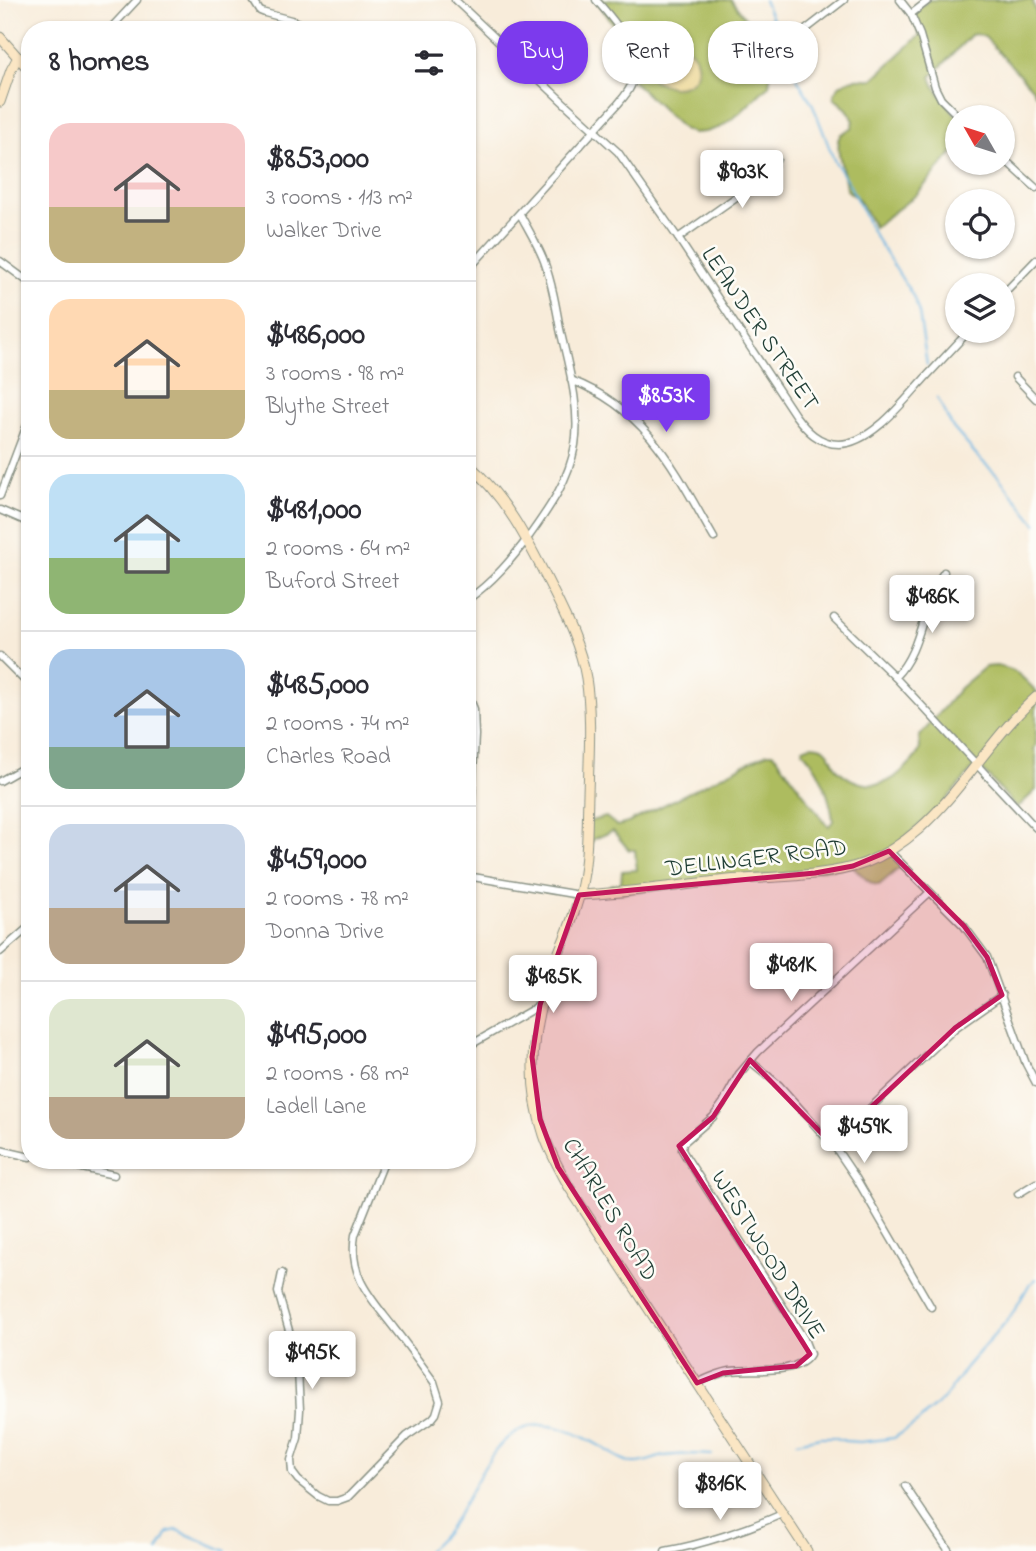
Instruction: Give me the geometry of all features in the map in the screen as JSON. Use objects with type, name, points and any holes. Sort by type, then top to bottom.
[{"type":"street","points":[[117,21],[137,0]]},
{"type":"street","points":[[253,0],[265,13],[293,21]]},
{"type":"street","name":"LEANDER STREET","points":[[455,0],[618,152],[806,431],[833,443],[855,441],[881,424],[958,343]]},
{"type":"street","points":[[476,261],[628,92],[633,81],[634,67],[631,49],[618,27],[596,0]]},
{"type":"street","points":[[817,21],[844,0]]},
{"type":"street","points":[[901,0],[911,13],[920,35],[935,87],[948,105]]},
{"type":"street","points":[[911,13],[929,0]]},
{"type":"street","points":[[0,37],[21,60]]},
{"type":"street","points":[[0,102],[18,57]]},
{"type":"street","points":[[678,238],[766,176],[777,159]]},
{"type":"street","points":[[1015,169],[1036,188]]},
{"type":"street","points":[[476,593],[518,552],[554,501],[570,463],[575,443],[576,424],[571,380],[547,269],[520,214]]},
{"type":"street","points":[[1015,282],[1036,260]]},
{"type":"street","points":[[0,261],[21,276]]},
{"type":"street","points":[[1015,377],[1036,399]]},
{"type":"street","points":[[571,380],[622,409],[653,439],[714,538]]},
{"type":"street","points":[[0,496],[21,441]]},
{"type":"street","name":"CHARLES ROAD","points":[[476,472],[490,485],[527,538],[570,627],[586,676],[589,726],[588,800],[583,881],[540,1005],[532,1057],[535,1095],[544,1135],[569,1187],[807,1551]]},
{"type":"street","points":[[0,510],[21,519]]},
{"type":"street","points":[[895,677],[907,661],[931,594],[944,572]]},
{"type":"street","points":[[834,618],[895,677],[1036,828]]},
{"type":"street","points":[[0,656],[21,678]]},
{"type":"street","name":"DELLINGER ROAD","points":[[579,895],[815,873],[866,863],[905,840],[927,821],[1017,715],[1036,697]]},
{"type":"street","points":[[0,781],[21,769]]},
{"type":"street","points":[[889,851],[964,926],[988,957],[1026,1064],[1036,1083]]},
{"type":"street","points":[[476,878],[579,895]]},
{"type":"street","points":[[930,892],[750,1060],[779,1085],[832,1144],[856,1178],[931,1307]]},
{"type":"street","points":[[0,952],[21,934]]},
{"type":"street","points":[[832,1144],[955,1028],[1002,995]]},
{"type":"street","points":[[476,1042],[540,1005]]},
{"type":"street","name":"WESTWOOD DRIVE","points":[[698,1383],[734,1371],[796,1366],[808,1359],[810,1354],[804,1339],[682,1150],[682,1143],[713,1118],[738,1074],[750,1060]]},
{"type":"street","points":[[0,1150],[21,1155]]},
{"type":"street","points":[[87,1169],[114,1175]]},
{"type":"street","points":[[282,1273],[278,1292],[298,1370],[299,1430],[292,1472],[318,1496],[328,1501],[337,1501],[348,1497],[407,1436],[432,1419],[439,1407],[439,1394],[434,1382],[368,1294],[356,1271],[353,1248],[355,1235],[383,1169]]},
{"type":"street","points":[[1018,1194],[1036,1183]]},
{"type":"street","points":[[905,1486],[948,1551]]},
{"type":"street","points":[[665,1551],[689,1546],[782,1514]]},
{"type":"highlighted area","points":[[889,851],[964,926],[987,957],[1002,995],[955,1028],[832,1144],[750,1060],[713,1117],[679,1146],[810,1354],[796,1366],[723,1373],[697,1383],[558,1167],[540,1119],[532,1057],[540,1005],[579,895],[815,873],[853,866]]},
{"type":"green space","points":[[596,0],[731,0],[748,21],[708,21],[708,84],[769,85],[721,127],[693,133],[683,129],[636,84],[694,84],[694,21],[611,21]]},
{"type":"green space","points":[[929,0],[1034,0],[1036,95],[985,37],[971,35],[931,77],[948,105],[945,105],[945,162],[916,195],[874,227],[859,200],[847,190],[838,140],[841,134],[852,128],[854,121],[847,109],[834,98],[838,88],[847,81],[873,79],[920,35],[911,14]]},
{"type":"green space","points":[[996,666],[1014,672],[1036,691],[1036,790],[1017,808],[977,764],[940,807],[890,851],[903,865],[879,885],[868,881],[853,866],[610,894],[610,885],[621,883],[622,871],[637,870],[635,850],[629,850],[613,831],[591,843],[587,822],[606,817],[617,826],[628,823],[767,753],[772,753],[829,826],[833,821],[826,792],[803,748],[813,745],[824,748],[838,770],[853,780],[869,784],[886,782],[915,758],[920,747],[919,737],[960,688],[985,667]]},
{"type":"sand","points":[[694,55],[697,64],[694,78]]},
{"type":"sand","points":[[663,84],[687,84],[685,85],[671,87]]},
{"type":"waterway","points":[[764,0],[799,82],[813,105],[834,160],[873,233],[913,296],[919,313],[927,365]]},
{"type":"waterway","points":[[937,397],[953,428],[997,475],[1036,524]]},
{"type":"waterway","points":[[797,1442],[820,1437],[860,1442],[894,1438],[917,1423],[945,1397],[966,1367],[1011,1316],[1029,1285],[1036,1279]]},
{"type":"waterway","points":[[427,1551],[457,1516],[496,1450],[520,1430],[533,1426],[559,1428],[633,1463],[670,1455],[712,1455]]},
{"type":"waterway","points":[[158,1551],[168,1532],[177,1530],[226,1551]]}]
